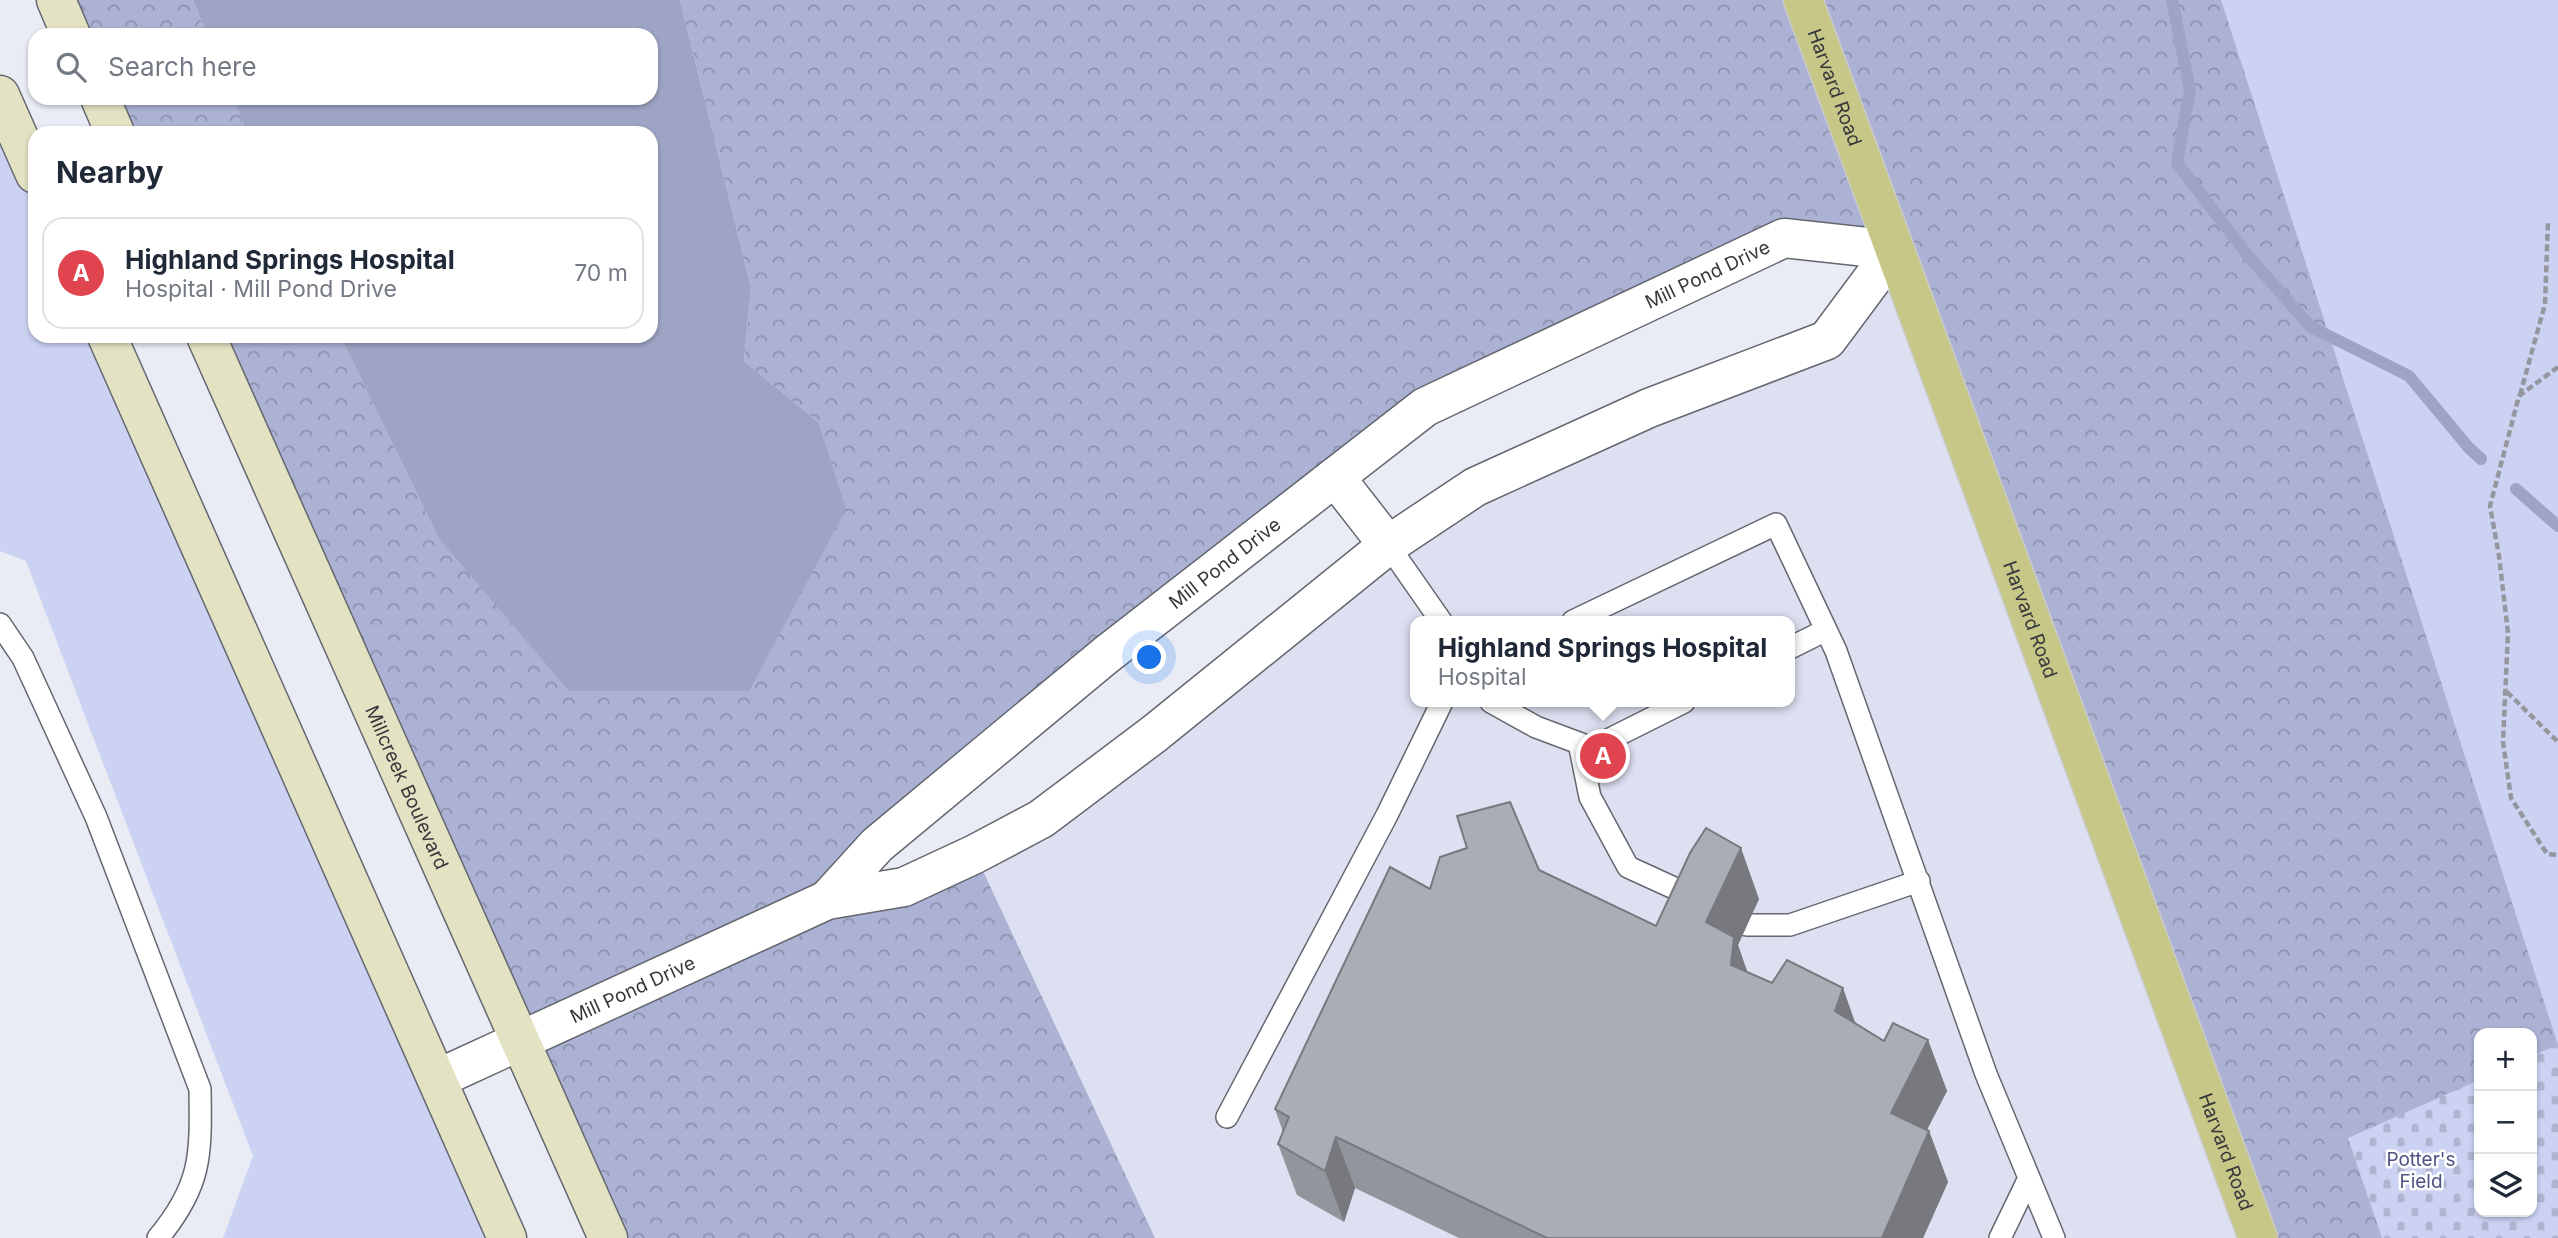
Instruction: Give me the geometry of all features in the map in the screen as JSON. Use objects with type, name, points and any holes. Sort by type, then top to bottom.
[{"type":"main road","name":"Harvard Road","points":[[1803,0],[2258,1238]]},
{"type":"street","points":[[56,0],[68,28]]},
{"type":"street","points":[[0,96],[28,158]]},
{"type":"street","points":[[103,105],[112,126]]},
{"type":"street","name":"Mill Pond Drive","points":[[827,900],[877,845],[1106,655],[1424,407],[1784,238],[1894,250]]},
{"type":"street","name":"Mill Pond Drive","points":[[437,1079],[827,900],[904,887],[1041,819],[1154,734],[1388,545],[1475,487],[1649,408],[1826,340],[1894,250]]},
{"type":"street","points":[[110,343],[507,1238]]},
{"type":"street","name":"Millcreek Boulevard","points":[[209,343],[608,1238]]},
{"type":"street","points":[[1335,477],[1388,545]]},
{"type":"lane","points":[[1583,616],[1776,524],[1836,652],[1986,1074],[2054,1238]]},
{"type":"lane","points":[[1388,545],[1438,616]]},
{"type":"lane","points":[[0,625],[23,658],[96,817],[200,1089],[201,1134],[197,1174],[178,1215],[158,1238]]},
{"type":"lane","points":[[1795,646],[1826,630]]},
{"type":"lane","points":[[1227,1117],[1387,815],[1439,707]]},
{"type":"lane","points":[[1500,707],[1536,727],[1592,748],[1674,707]]},
{"type":"lane","points":[[1579,743],[1591,797],[1628,867],[1709,904]]},
{"type":"lane","points":[[1747,925],[1790,925],[1919,881]]},
{"type":"lane","points":[[2000,1238],[2029,1178]]},
{"type":"path","points":[[2547,221],[2545,304],[2490,506],[2508,633],[2503,742],[2511,798],[2547,854],[2558,856]]},
{"type":"path","points":[[2519,396],[2558,367]]},
{"type":"path","points":[[2506,691],[2558,742]]},
{"type":"shaded area","points":[[193,0],[680,0],[751,287],[744,361],[818,422],[846,509],[749,691],[569,691],[438,537],[343,343],[658,343],[658,126],[244,126],[236,105],[658,105],[658,28],[204,28]]},
{"type":"shaded area","points":[[1894,250],[2258,1238],[1155,1238],[975,854],[1388,545],[1826,340]]},
{"type":"green space","points":[[56,0],[193,0],[204,28],[68,28]]},
{"type":"green space","points":[[680,0],[2221,0],[2558,1045],[2558,1238],[2256,1238],[1894,250],[1784,238],[1425,407],[828,899],[975,854],[1155,1238],[608,1238],[209,343],[343,343],[438,537],[818,422],[744,361],[751,287]]},
{"type":"green space","points":[[1936,0],[2558,0],[2558,1045],[2537,1054],[2537,1028],[2476,1028]]},
{"type":"green space","points":[[0,95],[28,158],[28,343],[110,343],[507,1238],[223,1238],[253,1156],[26,561],[0,551]]},
{"type":"green space","points":[[103,105],[236,105],[244,126],[112,126]]},
{"type":"green space","name":"Potter's Field","points":[[2558,1045],[2558,1238],[2382,1238],[2348,1138],[2474,1082],[2474,1217],[2537,1217],[2537,1054]]},
{"type":"building","points":[[1510,802],[1539,870],[1656,926],[1690,853],[1706,828],[1741,848],[1706,922],[1734,937],[1731,965],[1772,983],[1787,960],[1843,988],[1835,1011],[1884,1041],[1893,1023],[1928,1040],[1891,1113],[1929,1131],[1882,1238],[1547,1238],[1336,1137],[1325,1171],[1278,1144],[1289,1117],[1275,1109],[1390,867],[1430,889],[1440,857],[1467,848],[1457,816]]},
{"type":"waterway","points":[[2172,0],[2190,90],[2177,163],[2249,257],[2311,327],[2409,376],[2481,459]]},
{"type":"waterway","points":[[2516,489],[2558,526]]},
{"type":"place","name":"Highland Springs Hospital","points":[[1603,756]]}]
